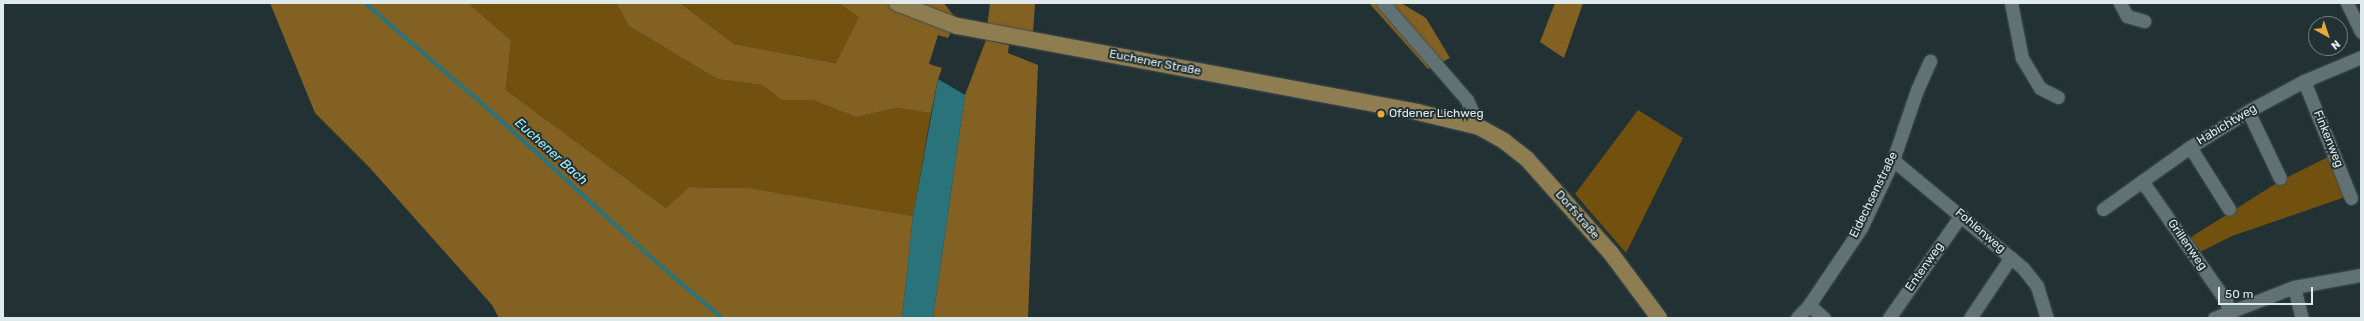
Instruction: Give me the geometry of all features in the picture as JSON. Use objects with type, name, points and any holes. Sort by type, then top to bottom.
[{"type":"main road","name":"Euchener Straße","points":[[897,3],[957,26],[974,30],[1416,112]]},
{"type":"main road","name":"Dorfstraße","points":[[1416,112],[1479,127],[1498,137],[1527,159],[1610,252],[1659,318]]},
{"type":"street","points":[[1383,3],[1467,100],[1479,127]]},
{"type":"street","points":[[2011,3],[2022,58],[2040,88],[2058,97]]},
{"type":"street","points":[[2120,3],[2127,16],[2144,21]]},
{"type":"street","points":[[2347,3],[2361,32]]},
{"type":"street","name":"Habichtweg","points":[[2103,209],[2190,147],[2248,111],[2304,81],[2361,57]]},
{"type":"street","name":"Eidechsenstraße","points":[[1797,318],[1809,305],[1861,228],[1893,160],[1917,90],[1930,61]]},
{"type":"street","name":"Finkenweg","points":[[2304,81],[2351,198]]},
{"type":"street","points":[[2248,111],[2280,178]]},
{"type":"street","points":[[2190,147],[2229,209]]},
{"type":"street","name":"Fohlenweg","points":[[1893,160],[2023,268],[2037,286],[2047,318]]},
{"type":"street","name":"Grillenweg","points":[[2142,181],[2226,301],[2229,315]]},
{"type":"street","name":"Entenweg","points":[[1889,318],[1961,215]]},
{"type":"street","points":[[1970,318],[2011,257]]},
{"type":"street","points":[[2214,318],[2229,315],[2294,287],[2361,275]]},
{"type":"street","points":[[2294,287],[2302,318]]},
{"type":"street","points":[[1809,305],[1824,318]]},
{"type":"shaded area","points":[[270,3],[468,3],[511,40],[506,90],[666,208],[689,187],[749,188],[913,216],[902,318],[499,318],[492,305],[369,167],[315,113]]},
{"type":"shaded area","points":[[468,3],[616,3],[629,26],[717,79],[762,85],[781,100],[812,100],[856,117],[897,108],[931,113],[913,216],[749,188],[689,187],[666,208],[506,90],[511,40]]},
{"type":"shaded area","points":[[616,3],[680,3],[734,44],[836,63],[859,17],[839,3],[944,3],[957,20],[948,38],[938,35],[929,64],[942,68],[938,79],[931,113],[897,108],[856,117],[812,100],[781,100],[762,85],[717,79],[629,26]]},
{"type":"shaded area","points":[[680,3],[839,3],[860,17],[837,63],[734,44]]},
{"type":"shaded area","points":[[990,3],[1035,3],[1033,32],[987,28]]},
{"type":"shaded area","points":[[1369,3],[1401,3],[1426,18],[1450,58],[1428,69]]},
{"type":"shaded area","points":[[1555,3],[1583,3],[1564,58],[1540,42]]},
{"type":"shaded area","points":[[986,40],[1009,45],[1008,53],[1038,65],[1028,318],[933,318],[965,95]]},
{"type":"shaded area","points":[[1638,110],[1683,138],[1626,253],[1575,194]]},
{"type":"shaded area","points":[[2332,155],[2348,196],[2232,236],[2198,253],[2188,239],[2280,181]]},
{"type":"water","points":[[938,79],[965,95],[933,318],[902,318],[913,216]]},
{"type":"waterway","name":"Euchener Bach","points":[[365,3],[494,114],[654,260],[722,318]]},
{"type":"place","name":"Ofdener Lichweg","points":[[1381,114]]}]
